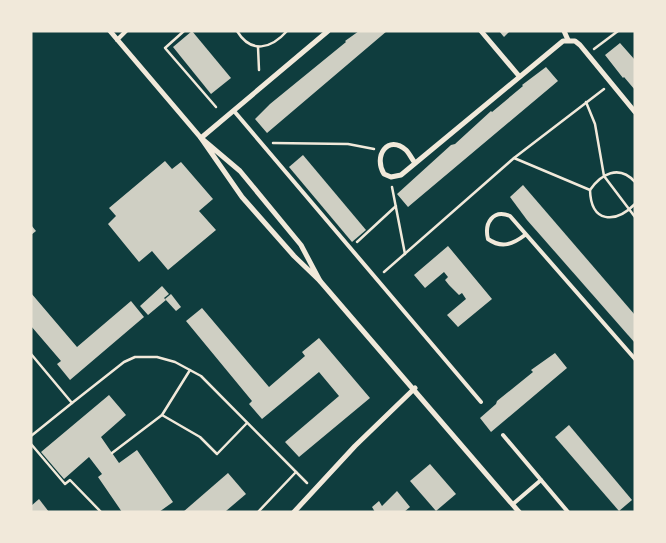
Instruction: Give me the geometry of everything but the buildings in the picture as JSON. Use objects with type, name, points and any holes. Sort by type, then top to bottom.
[{"type":"street","points":[[110,31],[201,138],[242,198],[294,256],[320,281],[415,388],[519,512]]},
{"type":"street","points":[[201,138],[328,31]]},
{"type":"street","points":[[481,31],[519,76]]},
{"type":"street","points":[[564,31],[568,40]]},
{"type":"street","points":[[415,163],[405,150],[397,145],[387,146],[381,152],[380,167],[384,174],[391,177],[401,175],[557,44],[568,40],[575,41],[635,112]]},
{"type":"street","points":[[201,138],[240,170],[301,246],[320,281]]},
{"type":"street","points":[[294,512],[354,446],[415,388]]},
{"type":"lane","points":[[117,40],[126,31]]},
{"type":"lane","points":[[234,111],[481,402]]},
{"type":"lane","points":[[526,234],[510,244],[501,246],[488,239],[486,231],[488,222],[494,216],[503,213],[510,216],[526,234],[635,359]]},
{"type":"lane","points":[[503,435],[568,512]]},
{"type":"lane","points":[[513,504],[541,480]]},
{"type":"path","points":[[184,31],[165,48],[216,107]]},
{"type":"path","points":[[237,31],[241,38],[258,47],[271,46],[287,31]]},
{"type":"path","points":[[587,54],[618,31]]},
{"type":"path","points":[[258,47],[259,70]]},
{"type":"path","points":[[376,278],[514,158],[611,83]]},
{"type":"path","points":[[586,102],[596,124],[604,176],[635,217]]},
{"type":"path","points":[[262,143],[348,144],[381,152]]},
{"type":"path","points":[[514,158],[590,190]]},
{"type":"path","points":[[635,182],[631,177],[620,172],[611,172],[604,176],[590,190],[590,199],[597,212],[604,218],[610,219],[629,210],[635,204]]},
{"type":"path","points":[[631,177],[635,174]]},
{"type":"path","points":[[391,177],[405,254]]},
{"type":"path","points":[[350,248],[396,206]]},
{"type":"path","points":[[31,354],[72,403]]},
{"type":"path","points":[[31,436],[124,362],[135,357],[157,357],[201,376],[314,490]]},
{"type":"path","points":[[112,453],[162,415],[190,370]]},
{"type":"path","points":[[162,415],[200,438],[217,454],[247,422]]},
{"type":"path","points":[[31,444],[65,484],[70,480],[100,512]]},
{"type":"path","points":[[258,512],[296,472]]}]
